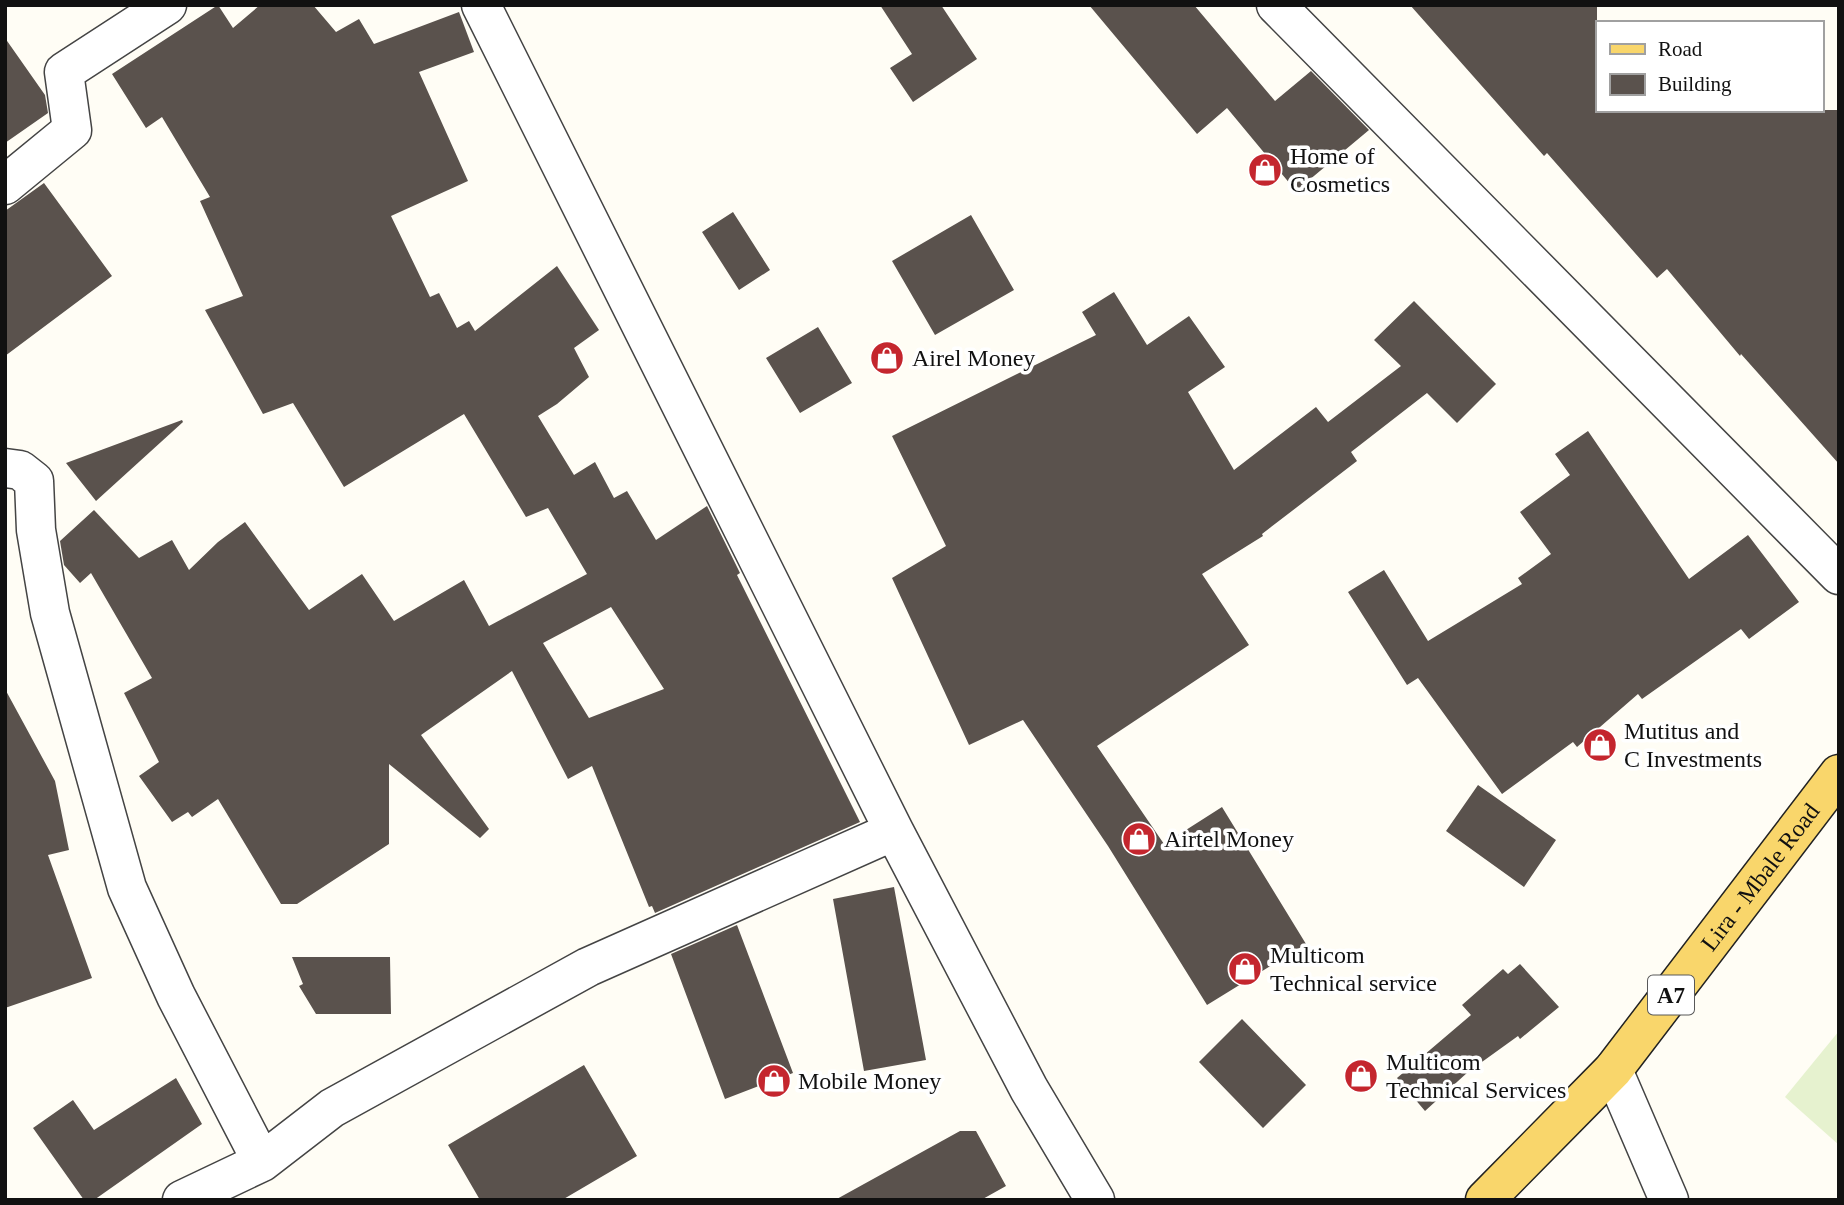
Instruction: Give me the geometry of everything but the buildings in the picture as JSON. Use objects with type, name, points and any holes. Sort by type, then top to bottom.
[{"type":"main road","name":"Lira - Mbale Road","points":[[1485,1200],[1613,1070],[1839,774]]},
{"type":"street","points":[[5,185],[72,130],[64,72],[167,5]]},
{"type":"street","points":[[481,5],[894,831],[1029,1089],[1095,1200]]},
{"type":"street","points":[[1276,5],[1839,575]]},
{"type":"street","points":[[5,468],[20,470],[34,481],[36,530],[50,613],[127,888],[176,996],[262,1162]]},
{"type":"street","points":[[182,1200],[262,1162],[332,1108],[588,967],[894,831]]},
{"type":"street","points":[[1613,1070],[1670,1200]]},
{"type":"green space","points":[[1839,1031],[1839,1145],[1785,1097]]},
{"type":"place","name":"Home of Cosmetics","points":[[1265,170]]},
{"type":"place","name":"Airel Money","points":[[887,358]]},
{"type":"place","name":"Mutitus and C Investments","points":[[1600,745]]},
{"type":"place","name":"Airtel Money","points":[[1139,839]]},
{"type":"place","name":"Multicom Technical service","points":[[1245,969]]},
{"type":"place","name":"Multicom Technical Services","points":[[1361,1076]]},
{"type":"place","name":"Mobile Money","points":[[774,1081]]}]
